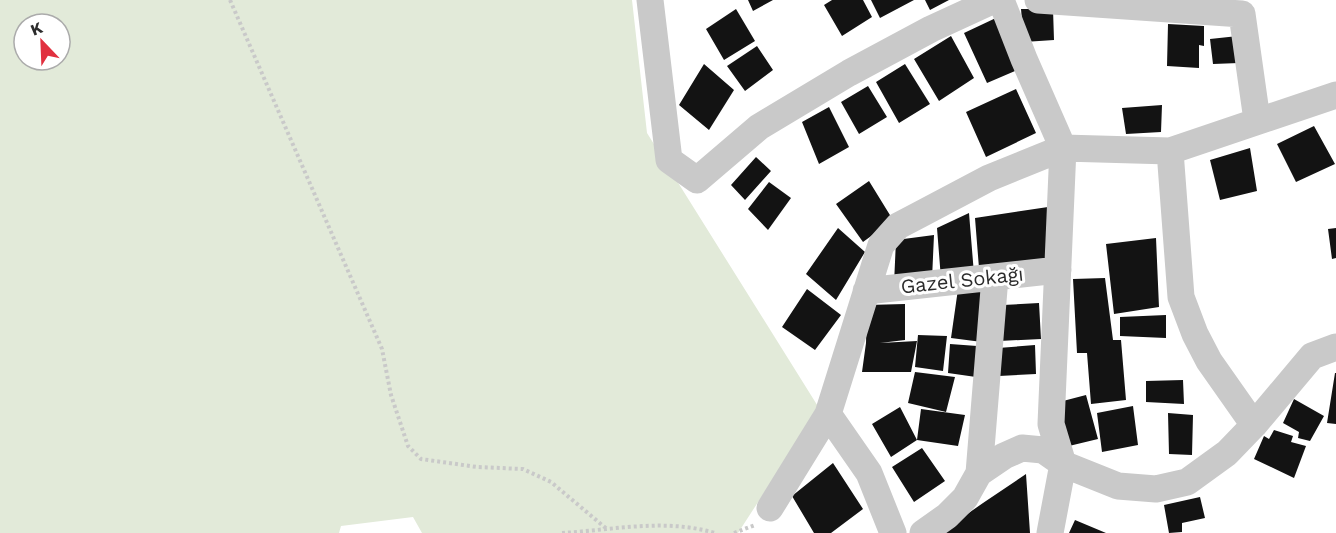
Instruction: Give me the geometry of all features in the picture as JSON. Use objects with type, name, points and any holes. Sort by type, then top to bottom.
[{"type":"street","points":[[650,0],[669,160],[697,180],[759,127],[859,67],[931,28],[994,0]]},
{"type":"street","points":[[1001,0],[1062,148],[1051,424],[1063,464],[1050,533]]},
{"type":"street","points":[[1038,0],[1241,7],[1257,120]]},
{"type":"street","points":[[770,508],[828,414],[881,245],[898,226],[989,178],[1062,148],[1170,151],[1336,95]]},
{"type":"street","points":[[1170,151],[1181,297],[1195,334],[1209,361],[1254,425]]},
{"type":"street","name":"Gazel Sokağı","points":[[866,291],[1058,270]]},
{"type":"street","points":[[979,473],[995,277]]},
{"type":"street","points":[[923,533],[947,516],[964,498],[979,473],[1004,456],[1022,448],[1042,450],[1063,464],[1118,486],[1156,489],[1187,482],[1227,453],[1254,425],[1312,356],[1336,347]]},
{"type":"street","points":[[828,414],[869,473],[893,533]]},
{"type":"path","points":[[230,0],[382,349],[391,394],[408,446],[421,459],[477,467],[523,469],[551,482],[608,530]]},
{"type":"path","points":[[562,533],[658,524],[695,527],[715,533]]},
{"type":"green space","points":[[0,0],[632,0],[647,133],[819,408],[738,533],[422,533],[413,517],[341,526],[339,533],[0,533]]},
{"type":"building","points":[[748,0],[773,0],[753,11]]},
{"type":"building","points":[[832,0],[863,0],[872,17],[842,36],[824,5]]},
{"type":"building","points":[[871,0],[914,0],[880,18]]},
{"type":"building","points":[[925,0],[949,0],[930,10]]},
{"type":"building","points":[[736,9],[755,41],[724,60],[706,29]]},
{"type":"building","points":[[1021,9],[1053,9],[1054,40],[1024,42]]},
{"type":"building","points":[[998,17],[1015,71],[987,83],[964,33]]},
{"type":"building","points":[[1168,24],[1204,26],[1204,46],[1199,45],[1199,68],[1167,66]]},
{"type":"building","points":[[951,36],[974,78],[939,101],[914,59]]},
{"type":"building","points":[[1238,36],[1239,63],[1213,64],[1210,39]]},
{"type":"building","points":[[757,46],[773,70],[745,91],[727,66]]},
{"type":"building","points":[[704,64],[734,90],[709,130],[679,105]]},
{"type":"building","points":[[905,64],[930,104],[899,123],[876,82]]},
{"type":"building","points":[[868,86],[887,117],[859,134],[841,102]]},
{"type":"building","points":[[1016,89],[1036,133],[986,157],[966,112]]},
{"type":"building","points":[[1162,105],[1161,132],[1126,134],[1122,108]]},
{"type":"building","points":[[829,107],[849,147],[819,164],[802,122]]},
{"type":"building","points":[[1314,126],[1335,164],[1296,182],[1277,144]]},
{"type":"building","points":[[1250,148],[1257,191],[1220,200],[1210,160]]},
{"type":"building","points":[[756,157],[771,171],[745,200],[731,185]]},
{"type":"building","points":[[869,181],[893,220],[863,242],[836,204]]},
{"type":"building","points":[[769,182],[791,198],[768,230],[748,209]]},
{"type":"building","points":[[1048,207],[1049,258],[979,268],[975,218]]},
{"type":"building","points":[[969,213],[974,274],[941,279],[937,228]]},
{"type":"building","points":[[838,228],[865,252],[836,300],[806,274]]},
{"type":"building","points":[[1336,228],[1336,258],[1332,259],[1328,229]]},
{"type":"building","points":[[934,235],[932,279],[894,284],[896,240]]},
{"type":"building","points":[[1156,238],[1159,307],[1114,314],[1106,244]]},
{"type":"building","points":[[1105,278],[1113,340],[1121,340],[1126,400],[1091,404],[1087,353],[1077,353],[1073,279]]},
{"type":"building","points":[[807,289],[841,315],[815,350],[782,327]]},
{"type":"building","points":[[958,289],[988,292],[982,342],[951,338]]},
{"type":"building","points":[[1039,303],[1041,339],[999,341],[1003,305]]},
{"type":"building","points":[[905,304],[905,340],[880,343],[917,341],[911,372],[862,372],[866,343],[867,305]]},
{"type":"building","points":[[1166,315],[1166,338],[1120,336],[1120,317]]},
{"type":"building","points":[[918,335],[947,336],[943,371],[915,367]]},
{"type":"building","points":[[950,344],[977,346],[976,377],[948,373]]},
{"type":"building","points":[[1035,345],[1036,374],[999,376],[998,348]]},
{"type":"building","points":[[915,372],[955,377],[946,412],[908,403]]},
{"type":"building","points":[[1336,373],[1336,424],[1327,423]]},
{"type":"building","points":[[1183,380],[1184,404],[1146,402],[1146,381]]},
{"type":"building","points":[[1086,395],[1098,439],[1069,446],[1059,409],[1063,401]]},
{"type":"building","points":[[1294,399],[1324,416],[1310,441],[1298,438],[1299,432],[1283,423]]},
{"type":"building","points":[[1133,406],[1138,445],[1102,452],[1097,413]]},
{"type":"building","points":[[900,407],[917,440],[891,457],[872,424]]},
{"type":"building","points":[[921,409],[965,415],[958,446],[917,440]]},
{"type":"building","points":[[1168,413],[1193,415],[1192,455],[1169,454]]},
{"type":"building","points":[[1274,430],[1293,436],[1291,442],[1306,446],[1294,478],[1254,459],[1264,436],[1269,439]]},
{"type":"building","points":[[922,448],[945,481],[914,502],[892,467]]},
{"type":"building","points":[[833,463],[863,509],[831,533],[814,533],[792,496]]},
{"type":"building","points":[[1026,474],[1030,533],[940,533],[983,503]]},
{"type":"building","points":[[1200,497],[1205,518],[1182,523],[1182,532],[1169,533],[1164,505]]},
{"type":"building","points":[[1075,520],[1106,533],[1069,533]]}]
